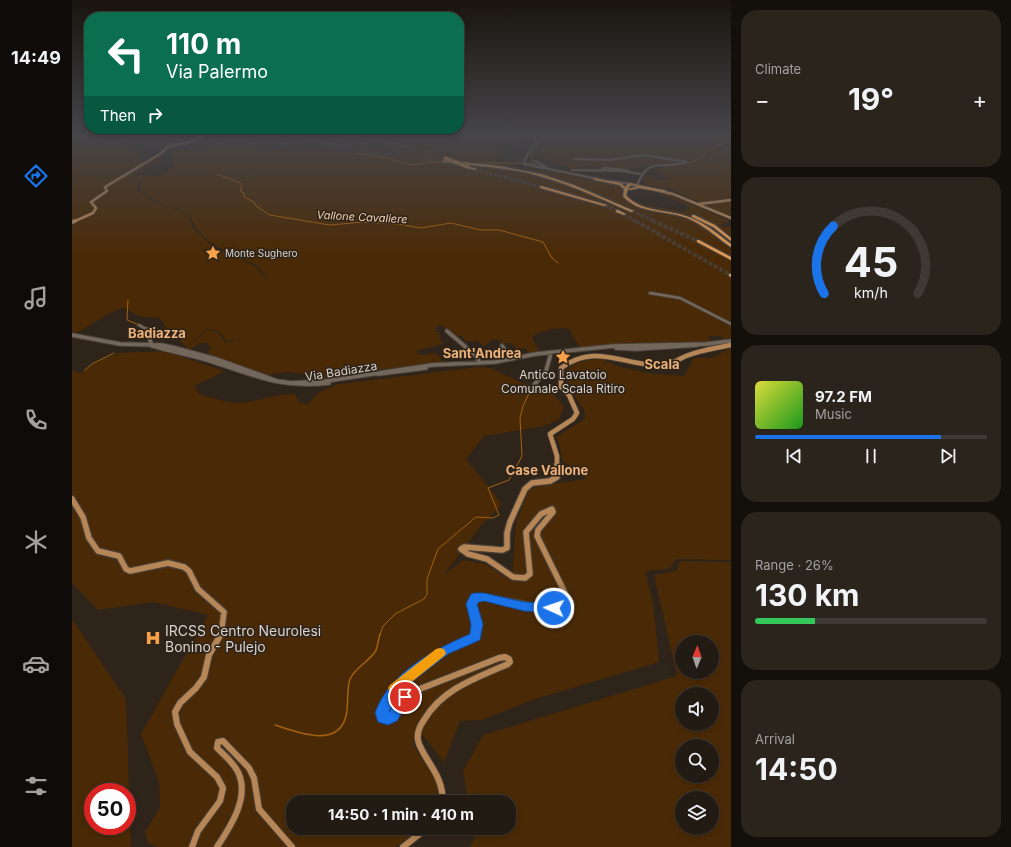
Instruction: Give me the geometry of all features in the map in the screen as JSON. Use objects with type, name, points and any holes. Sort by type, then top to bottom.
[{"type":"highway","points":[[536,175],[581,189],[632,211]]},
{"type":"highway","points":[[595,179],[620,184],[628,189],[639,187],[664,191]]},
{"type":"highway","points":[[630,184],[624,196],[631,202],[643,207],[682,213],[705,220],[722,230],[731,240]]},
{"type":"highway","points":[[541,186],[605,205]]},
{"type":"highway","points":[[661,210],[687,217],[706,227],[731,246]]},
{"type":"highway","points":[[618,211],[624,214]]},
{"type":"highway","points":[[700,242],[719,251],[729,258]]},
{"type":"main road","points":[[72,222],[93,213],[96,208],[90,202],[105,194],[107,191],[105,187],[108,184],[129,175]]},
{"type":"main road","points":[[630,184],[664,191],[731,219]]},
{"type":"main road","points":[[688,200],[717,202]]},
{"type":"main road","points":[[698,204],[731,200]]},
{"type":"main road","points":[[698,204],[704,202]]},
{"type":"main road","points":[[708,203],[706,205],[717,212]]},
{"type":"main road","points":[[698,204],[731,219]]},
{"type":"main road","points":[[444,795],[443,785],[440,776],[419,743],[418,735],[422,724],[432,707],[439,699],[467,682],[508,664],[510,662],[509,659],[499,658],[412,692],[403,699],[391,718],[383,718],[382,711],[397,687],[444,651],[476,637],[477,624],[471,604],[475,597],[484,597],[519,605],[550,608],[562,607],[566,602],[565,593],[537,536],[538,530],[553,512],[552,509],[545,511],[531,524],[526,532],[530,572],[525,578],[513,577],[486,559],[465,552],[461,549],[464,547],[502,550],[507,548],[507,531],[515,507],[526,487],[533,483],[550,482],[556,479],[558,471],[557,456],[550,434],[573,419],[577,413],[569,395],[561,386],[561,368],[577,358],[608,355],[650,364],[665,365],[690,354],[731,345]]},
{"type":"main road","points":[[72,499],[83,517],[89,538],[98,551],[121,557],[124,560],[126,569],[130,571],[161,563],[173,563],[184,567],[189,571],[198,589],[224,612],[222,633],[208,654],[204,677],[196,688],[180,703],[175,712],[177,724],[190,752],[217,777],[223,788],[220,801],[198,831],[192,847]]},
{"type":"main road","points":[[217,847],[236,818],[241,786],[241,779],[237,770],[217,748],[218,742],[222,741],[251,770],[255,781],[259,809],[292,847]]},
{"type":"main road","points":[[403,847],[418,835]]},
{"type":"street","points":[[568,175],[630,184]]},
{"type":"street","points":[[636,185],[640,175]]},
{"type":"street","points":[[650,294],[680,298],[731,324]]},
{"type":"street","points":[[139,324],[148,331],[152,346]]},
{"type":"street","points":[[447,331],[475,355],[480,363]]},
{"type":"street","name":"Via Badiazza","points":[[72,335],[120,344],[152,346],[212,361],[279,384],[296,386],[378,374],[605,347],[637,349],[731,341]]},
{"type":"street","points":[[502,346],[512,359]]},
{"type":"street","points":[[534,385],[539,382],[552,353]]},
{"type":"shaded area","points":[[72,175],[137,175],[133,177],[140,175],[160,176],[162,175],[565,175],[619,185],[623,187],[621,195],[645,205],[685,212],[689,209],[689,207],[659,193],[662,192],[730,221],[721,224],[721,226],[731,227],[731,320],[725,323],[731,326],[731,338],[723,339],[720,336],[709,336],[710,341],[706,342],[580,348],[568,328],[550,329],[548,331],[537,333],[532,338],[540,352],[531,354],[525,348],[517,349],[511,343],[500,344],[502,340],[494,339],[484,346],[476,341],[465,341],[462,336],[453,335],[443,326],[437,326],[435,332],[440,332],[440,340],[444,343],[416,351],[419,355],[436,353],[444,363],[364,371],[329,379],[289,372],[266,375],[206,353],[212,348],[208,346],[209,343],[200,343],[189,350],[187,348],[207,330],[218,333],[225,342],[231,342],[236,339],[226,341],[218,331],[207,329],[187,347],[181,342],[176,331],[165,327],[162,320],[154,317],[139,316],[126,308],[112,312],[82,330],[72,333]],"holes":[[[138,182],[140,182],[140,190],[154,200],[189,214],[193,223],[203,237],[209,242],[223,249],[242,255],[245,260],[259,266],[262,273],[268,277],[265,279],[266,277],[260,273],[257,267],[244,261],[238,255],[214,248],[194,229],[187,214],[153,201],[138,190]]]},
{"type":"shaded area","points":[[663,175],[731,175],[731,217],[673,190],[644,184],[644,176],[661,180],[669,179]]},
{"type":"shaded area","points":[[731,348],[731,560],[676,559],[669,569],[645,571],[653,602],[659,662],[532,700],[482,720],[460,721],[444,762],[416,727],[413,740],[414,746],[436,781],[438,795],[286,795],[286,835],[412,835],[396,847],[157,847],[148,843],[145,832],[160,808],[159,782],[141,734],[208,615],[153,602],[98,610],[72,583],[72,370],[80,373],[99,361],[119,353],[164,351],[225,371],[194,386],[200,394],[218,400],[237,403],[249,402],[283,394],[295,394],[299,402],[307,405],[319,392],[339,384],[479,367],[491,368],[522,383],[553,393],[564,407],[559,419],[544,426],[484,436],[466,459],[502,504],[480,527],[443,576],[463,560],[485,564],[512,581],[516,523],[529,490],[537,486],[586,479],[562,460],[560,445],[556,437],[585,419],[584,410],[568,386],[565,373],[569,368],[584,361],[608,358],[605,362],[614,363],[612,365],[647,373],[684,376],[694,358],[712,358]]},
{"type":"shaded area","points":[[680,561],[731,562],[731,847],[470,847],[475,835],[516,835],[516,795],[467,795],[463,771],[483,735],[675,677],[675,679],[719,679],[719,635],[675,635],[675,667],[654,575],[676,571]]},
{"type":"shaded area","points":[[72,619],[126,699],[129,783],[84,783],[84,835],[131,835],[131,847],[72,847]]},
{"type":"waterway","name":"Vallone Cavaliere","points":[[218,175],[240,183],[242,186],[240,191],[244,193],[244,197],[254,202],[256,206],[270,215],[330,225],[363,222],[398,224],[421,228],[451,223],[480,230],[499,230],[543,242],[552,258],[558,263]]},
{"type":"waterway","points":[[128,300],[127,320],[139,325]]},
{"type":"waterway","points":[[72,337],[105,343]]},
{"type":"waterway","points":[[85,370],[92,364],[114,353]]},
{"type":"waterway","points":[[380,635],[383,626],[395,614],[424,599],[427,594],[427,579],[438,549],[476,517],[493,518],[499,515],[488,488],[509,480],[522,456],[520,418],[523,406],[531,389],[538,384]]},
{"type":"waterway","points":[[275,725],[316,736],[335,732],[342,726],[346,716],[350,679],[352,675],[375,652],[380,634]]},
{"type":"tunnel","points":[[495,175],[541,187]]},
{"type":"tunnel","points":[[605,205],[617,211]]},
{"type":"tunnel","points":[[632,211],[656,222]]},
{"type":"tunnel","points":[[624,214],[637,222]]},
{"type":"tunnel","points":[[636,221],[730,275]]},
{"type":"tunnel","points":[[653,221],[698,241]]},
{"type":"slow traffic","points":[[395,688],[440,653]]},
{"type":"place","name":"Monte Sughero","points":[[213,253]]},
{"type":"place","name":"Antico Lavatoio Comunale Scala Ritiro","points":[[563,357]]},
{"type":"place","name":"IRCSS Centro Neurolesi Bonino - Pulejo","points":[[153,638]]},
{"type":"district","name":"Badiazza","points":[[157,333]]},
{"type":"district","name":"Sant'Andrea","points":[[482,353]]},
{"type":"district","name":"Scala","points":[[662,364]]},
{"type":"district","name":"Case Vallone","points":[[547,470]]},
{"type":"route","points":[[405,697],[391,718],[383,718],[381,713],[384,706],[392,692],[397,687],[440,653],[450,647],[476,637],[478,632],[476,616],[471,604],[475,597],[480,596],[536,608],[554,608]]}]
